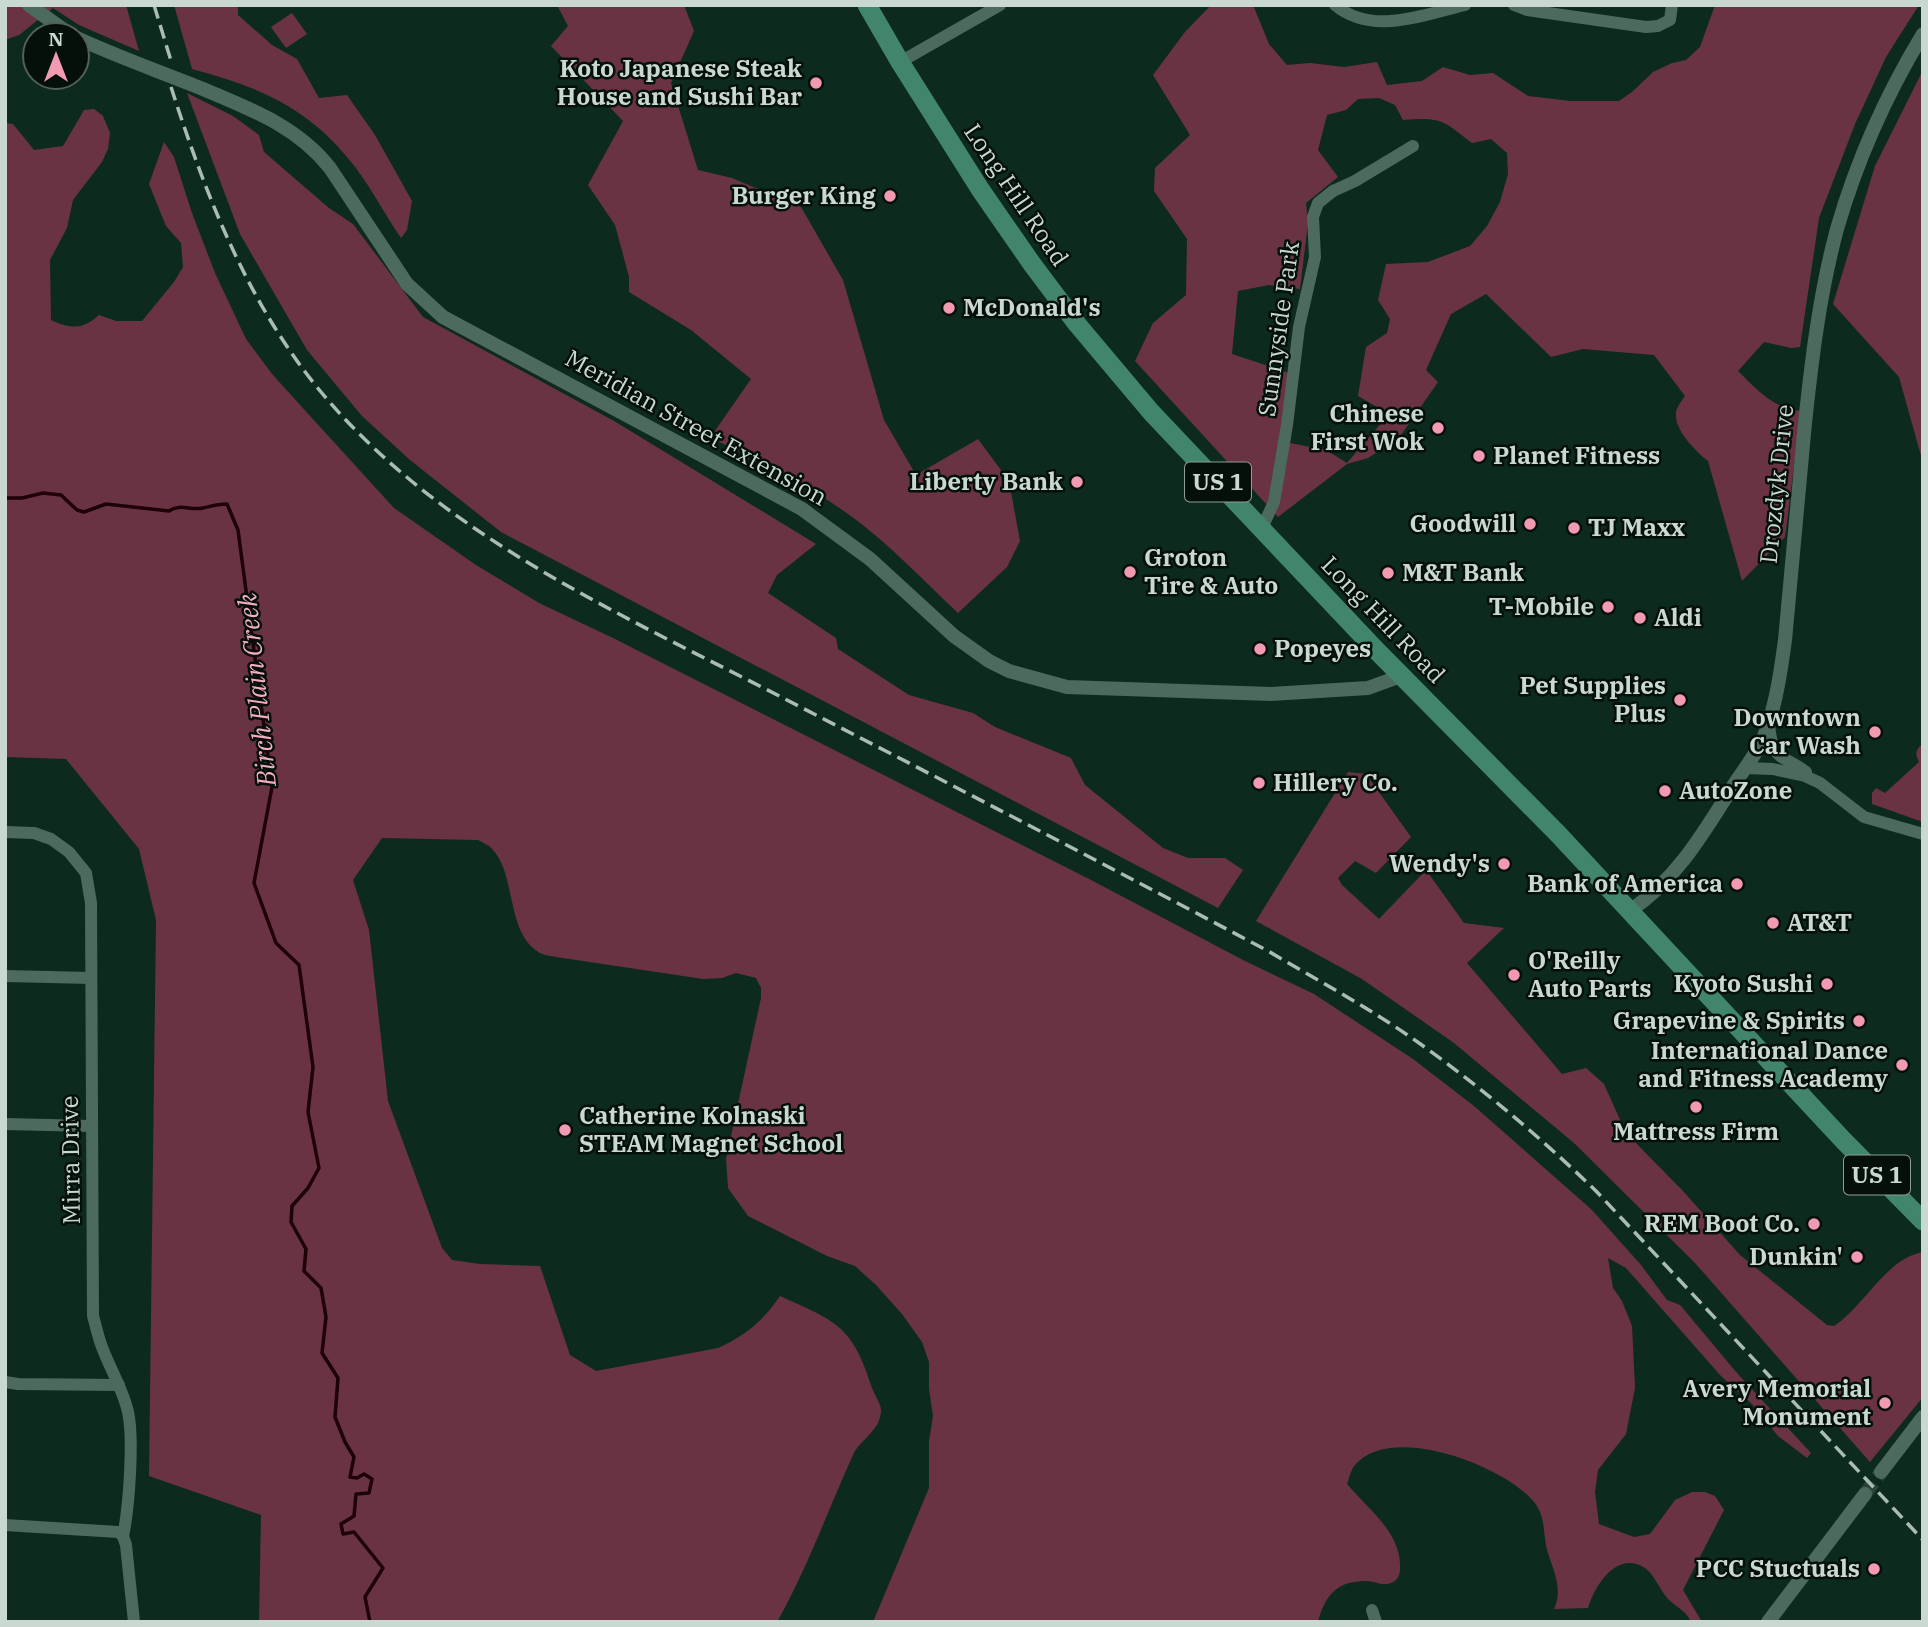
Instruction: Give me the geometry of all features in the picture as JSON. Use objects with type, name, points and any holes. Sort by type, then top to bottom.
[{"type":"main road","name":"Long Hill Road","points":[[867,5],[980,189],[1077,324],[1152,412],[1401,676],[1631,911],[1923,1222]]},
{"type":"street","points":[[29,5],[51,21]]},
{"type":"street","points":[[900,62],[1000,5]]},
{"type":"street","points":[[1335,5],[1350,16],[1385,21],[1405,20],[1465,5]]},
{"type":"street","points":[[1514,5],[1527,10],[1646,27],[1658,26],[1670,20],[1672,5]]},
{"type":"street","name":"Drozdyk Drive","points":[[1631,911],[1651,896],[1688,855],[1754,759],[1768,724],[1785,640],[1814,341],[1824,283],[1851,186],[1873,129],[1902,69],[1923,34]]},
{"type":"street","name":"Meridian Street Extension","points":[[91,44],[257,112],[293,132],[334,175],[407,284],[443,317],[802,509],[870,559],[962,643],[1009,671],[1067,687],[1271,694],[1368,688],[1401,676]]},
{"type":"street","name":"Sunnyside Park","points":[[1262,528],[1277,489],[1299,327],[1315,257],[1313,217],[1318,204],[1333,191],[1413,146]]},
{"type":"street","points":[[1768,724],[1771,745],[1778,756],[1801,768],[1864,817],[1923,834]]},
{"type":"street","points":[[1746,768],[1792,772],[1820,783]]},
{"type":"street","name":"Mirra Drive","points":[[5,832],[34,833],[51,839],[69,852],[86,873],[91,903],[93,1315],[101,1346],[119,1385],[128,1413],[130,1436],[127,1517],[123,1535],[134,1622]]},
{"type":"street","points":[[5,976],[91,978]]},
{"type":"street","points":[[5,1124],[91,1126]]},
{"type":"street","points":[[5,1382],[119,1385]]},
{"type":"street","points":[[1881,1472],[1923,1417]]},
{"type":"street","points":[[1768,1622],[1865,1494]]},
{"type":"street","points":[[5,1525],[111,1530],[123,1535]]},
{"type":"shaded area","points":[[5,5],[126,5],[139,51],[91,30],[91,21],[73,21],[53,8],[37,21],[21,21],[21,33],[5,40]]},
{"type":"shaded area","points":[[174,5],[238,5],[238,15],[272,45],[297,59],[319,98],[347,95],[375,135],[412,201],[407,230],[401,238],[355,166],[314,124],[277,100],[237,83],[192,69]]},
{"type":"shaded area","points":[[557,5],[684,5],[694,31],[671,83],[698,170],[732,178],[801,207],[843,280],[884,420],[916,475],[978,439],[1009,481],[1020,541],[1007,567],[958,613],[882,541],[838,507],[785,474],[710,438],[751,379],[691,330],[629,292],[629,277],[615,225],[588,185],[623,121],[551,46],[568,26]]},
{"type":"shaded area","points":[[1211,5],[1253,5],[1269,44],[1287,65],[1310,63],[1344,67],[1377,62],[1387,85],[1422,81],[1443,67],[1470,75],[1493,73],[1528,96],[1571,101],[1619,101],[1653,72],[1686,60],[1700,47],[1715,5],[1919,5],[1886,57],[1855,124],[1819,218],[1800,347],[1791,348],[1764,342],[1738,371],[1774,402],[1801,411],[1785,537],[1742,581],[1708,461],[1679,429],[1676,411],[1685,396],[1654,355],[1583,349],[1551,357],[1486,294],[1451,314],[1426,370],[1438,382],[1399,438],[1368,458],[1347,464],[1278,517],[1135,361],[1153,323],[1186,295],[1187,239],[1154,191],[1155,168],[1190,135],[1153,75],[1185,32]],"holes":[[[1379,98],[1395,105],[1403,120],[1426,119],[1441,122],[1472,143],[1491,139],[1507,153],[1508,174],[1500,202],[1487,226],[1470,246],[1428,262],[1386,264],[1378,300],[1390,319],[1387,333],[1366,347],[1358,396],[1389,414],[1347,463],[1326,450],[1290,443],[1298,376],[1232,354],[1238,291],[1269,285],[1300,289],[1308,223],[1306,203],[1338,177],[1318,150],[1327,115],[1346,110],[1358,99]]]},
{"type":"shaded area","points":[[292,13],[307,34],[286,48],[271,27]]},
{"type":"shaded area","points":[[1923,70],[1923,463],[1899,377],[1833,304],[1875,166]]},
{"type":"shaded area","points":[[187,93],[233,116],[259,135],[264,152],[329,208],[353,224],[423,317],[614,421],[816,544],[777,575],[768,593],[836,638],[838,649],[909,695],[973,713],[995,727],[1071,758],[1085,785],[1163,848],[1188,858],[1225,858],[1243,870],[1218,908],[501,532],[410,460],[362,416],[307,350],[240,234]]},
{"type":"shaded area","points":[[94,109],[103,116],[110,133],[108,149],[102,162],[73,200],[67,228],[50,260],[51,320],[76,326],[82,326],[99,315],[116,321],[142,321],[174,282],[183,267],[181,243],[166,226],[149,184],[164,142],[174,157],[215,273],[246,339],[272,374],[394,508],[476,565],[539,603],[1314,994],[1413,1059],[1474,1106],[1592,1210],[1641,1265],[1667,1300],[1680,1305],[1737,1373],[1811,1453],[1807,1458],[1778,1436],[1752,1404],[1720,1375],[1626,1268],[1608,1258],[1613,1288],[1622,1301],[1632,1326],[1635,1388],[1626,1434],[1598,1470],[1595,1492],[1599,1524],[1634,1537],[1650,1534],[1675,1500],[1692,1492],[1705,1492],[1715,1496],[1724,1510],[1683,1590],[1702,1622],[1691,1622],[1684,1612],[1668,1599],[1645,1568],[1625,1563],[1602,1580],[1588,1608],[1554,1609],[1558,1595],[1557,1581],[1546,1546],[1541,1514],[1534,1502],[1499,1475],[1474,1463],[1420,1448],[1394,1448],[1372,1453],[1355,1465],[1347,1484],[1390,1533],[1399,1556],[1398,1577],[1388,1584],[1366,1581],[1340,1587],[1324,1604],[1318,1622],[873,1622],[929,1488],[929,1441],[933,1416],[929,1362],[922,1342],[902,1314],[855,1266],[827,1256],[748,1216],[728,1188],[726,1159],[761,998],[761,988],[756,978],[736,973],[722,978],[703,979],[542,954],[529,944],[521,932],[505,873],[500,860],[489,846],[478,840],[382,838],[353,880],[369,930],[388,1101],[442,1248],[452,1260],[540,1266],[570,1355],[596,1371],[718,1348],[753,1326],[780,1296],[828,1319],[848,1337],[864,1365],[880,1404],[880,1417],[878,1424],[853,1455],[808,1560],[777,1622],[259,1622],[261,1515],[149,1476],[156,920],[139,849],[66,759],[5,757],[5,123],[13,124],[34,150],[63,146],[84,110]]},
{"type":"shaded area","points":[[1923,743],[1923,822],[1872,804],[1872,793],[1876,788],[1885,793],[1919,762],[1916,752]]},
{"type":"shaded area","points":[[1348,772],[1366,774],[1411,837],[1376,873],[1355,861],[1338,878],[1342,885],[1379,919],[1426,870],[1464,923],[1504,928],[1467,963],[1562,1074],[1586,1068],[1604,1084],[1626,1133],[1740,1255],[1827,1325],[1834,1326],[1856,1307],[1886,1273],[1910,1256],[1923,1252],[1923,1397],[1870,1462],[1695,1263],[1574,1143],[1454,1043],[1362,979],[1256,921]]},
{"type":"waterway","name":"Birch Plain Creek","points":[[5,498],[22,498],[43,493],[61,495],[77,510],[84,512],[106,504],[169,511],[227,504],[238,530],[272,787],[254,883],[276,943],[299,965],[313,1067],[308,1112],[319,1168],[308,1188],[292,1206],[291,1222],[306,1249],[304,1271],[321,1288],[326,1317],[322,1353],[338,1378],[335,1417],[354,1457],[350,1477],[357,1478],[364,1474],[372,1479],[369,1493],[356,1494],[354,1516],[341,1524],[343,1534],[354,1532],[383,1568],[365,1597],[370,1622]]},
{"type":"tunnel","points":[[1865,1494],[1881,1472]]},
{"type":"railway","points":[[154,5],[172,64]]},
{"type":"railway","points":[[171,87],[215,208],[251,286],[272,323],[321,392],[369,443],[421,489],[478,530],[598,603],[1268,951],[1364,1007],[1419,1043],[1510,1114],[1596,1191],[1923,1540]]},
{"type":"place","name":"Koto Japanese Steak House and Sushi Bar","points":[[816,83]]},
{"type":"place","name":"Burger King","points":[[890,196]]},
{"type":"place","name":"McDonald's","points":[[949,308]]},
{"type":"place","name":"Chinese First Wok","points":[[1438,428]]},
{"type":"place","name":"Planet Fitness","points":[[1479,456]]},
{"type":"place","name":"Liberty Bank","points":[[1077,482]]},
{"type":"place","name":"Goodwill","points":[[1530,524]]},
{"type":"place","name":"TJ Maxx","points":[[1574,528]]},
{"type":"place","name":"Groton Tire & Auto","points":[[1130,572]]},
{"type":"place","name":"M&T Bank","points":[[1388,573]]},
{"type":"place","name":"T-Mobile","points":[[1608,607]]},
{"type":"place","name":"Aldi","points":[[1640,618]]},
{"type":"place","name":"Popeyes","points":[[1260,649]]},
{"type":"place","name":"Pet Supplies Plus","points":[[1680,700]]},
{"type":"place","name":"Downtown Car Wash","points":[[1875,732]]},
{"type":"place","name":"Hillery Co.","points":[[1259,783]]},
{"type":"place","name":"AutoZone","points":[[1665,791]]},
{"type":"place","name":"Wendy's","points":[[1504,864]]},
{"type":"place","name":"Bank of America","points":[[1737,884]]},
{"type":"place","name":"AT&T","points":[[1773,923]]},
{"type":"place","name":"O'Reilly Auto Parts","points":[[1514,975]]},
{"type":"place","name":"Kyoto Sushi","points":[[1827,984]]},
{"type":"place","name":"Grapevine & Spirits","points":[[1859,1021]]},
{"type":"place","name":"International Dance and Fitness Academy","points":[[1902,1065]]},
{"type":"place","name":"Mattress Firm","points":[[1696,1107]]},
{"type":"place","name":"Catherine Kolnaski STEAM Magnet School","points":[[565,1130]]},
{"type":"place","name":"REM Boot Co.","points":[[1814,1224]]},
{"type":"place","name":"Dunkin'","points":[[1857,1257]]},
{"type":"place","name":"Avery Memorial Monument","points":[[1885,1403]]},
{"type":"place","name":"PCC Stuctuals","points":[[1874,1569]]}]
